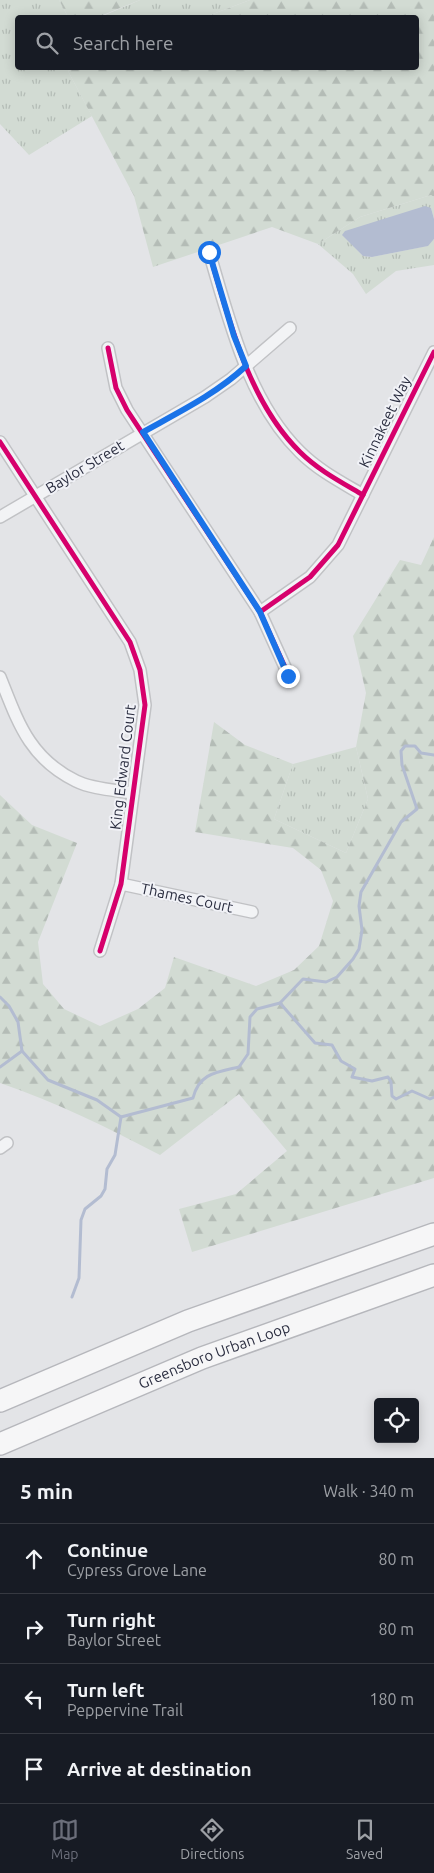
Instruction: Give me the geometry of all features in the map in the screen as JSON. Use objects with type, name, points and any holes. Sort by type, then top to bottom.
[{"type":"highway","points":[[0,1401],[188,1321],[434,1234]]},
{"type":"highway","name":"Greensboro Urban Loop","points":[[0,1444],[202,1358],[434,1275]]},
{"type":"street","points":[[209,252],[234,336],[246,366],[270,413],[286,437],[317,467],[363,494]]},
{"type":"street","name":"Baylor Street","points":[[0,517],[205,397],[232,379],[290,328]]},
{"type":"street","points":[[108,348],[116,388],[128,410],[260,612],[288,676]]},
{"type":"street","name":"Kinnakeet Way","points":[[260,612],[310,577],[338,545],[434,352]]},
{"type":"street","name":"King Edward Court","points":[[0,442],[130,642],[140,670],[145,705],[121,884],[100,951]]},
{"type":"street","points":[[0,677],[21,730],[40,756],[76,781],[133,793]]},
{"type":"street","name":"Thames Court","points":[[121,884],[252,912]]},
{"type":"green space","points":[[0,0],[59,0],[67,15],[15,15],[15,70],[71,70],[68,71],[92,116],[29,155],[0,124]]},
{"type":"green space","points":[[59,0],[140,0],[103,15],[67,15]]},
{"type":"green space","points":[[140,0],[250,0],[210,15],[105,15]]},
{"type":"green space","points":[[250,0],[434,0],[434,197],[431,195],[360,217],[318,244],[272,227],[153,267],[134,196],[68,71],[419,70],[419,15],[210,15]]},
{"type":"green space","points":[[431,195],[434,197],[434,219],[431,208],[343,235],[363,256],[372,257],[427,246],[434,239],[434,265],[396,271],[366,294],[353,274],[318,244],[360,217]]},
{"type":"green space","points":[[434,537],[434,1178],[192,1252],[179,1209],[236,1194],[287,1151],[239,1094],[160,1155],[82,1116],[0,1083],[0,795],[32,825],[77,843],[38,942],[43,984],[64,1009],[100,1026],[138,1009],[165,988],[174,957],[256,986],[294,970],[319,946],[333,901],[321,870],[293,848],[195,832],[214,722],[245,745],[293,764],[274,819],[346,853],[368,799],[356,747],[366,693],[353,636],[400,560],[421,565]]},
{"type":"green space","points":[[356,747],[368,799],[346,853],[274,819],[293,764]]},
{"type":"water","points":[[425,206],[431,208],[434,219],[434,239],[428,246],[372,257],[363,256],[342,235],[345,231]]},
{"type":"waterway","points":[[0,997],[9,1006],[18,1022],[22,1051],[48,1080],[97,1100],[121,1117],[193,1098],[204,1079],[216,1072],[239,1067],[248,1054],[250,1017],[257,1009],[280,1003],[303,979],[326,982],[337,977],[353,959],[359,949],[362,930],[359,906],[361,892],[401,822],[417,809],[402,765],[401,751],[405,746],[415,746],[421,753],[434,755]]},
{"type":"waterway","points":[[280,1003],[315,1043],[332,1045],[341,1061],[355,1069],[352,1077],[372,1081],[388,1077],[391,1082],[392,1096],[396,1099],[412,1091],[430,1099],[434,1097]]},
{"type":"waterway","points":[[0,1067],[22,1051]]},
{"type":"waterway","points":[[72,1297],[79,1278],[81,1220],[85,1209],[101,1196],[105,1189],[107,1169],[115,1155],[121,1117]]},
{"type":"cycle path","points":[[209,252],[242,358],[267,409],[282,432],[300,452],[330,475],[363,495]]},
{"type":"cycle path","points":[[108,348],[116,388],[127,410],[260,612],[289,676]]},
{"type":"cycle path","points":[[260,612],[310,577],[338,545],[434,352]]},
{"type":"cycle path","points":[[0,442],[130,642],[140,670],[145,705],[121,884],[100,951]]},
{"type":"route","points":[[209,252],[234,336],[246,366],[232,379],[205,397],[143,432],[260,612],[288,676]]}]
